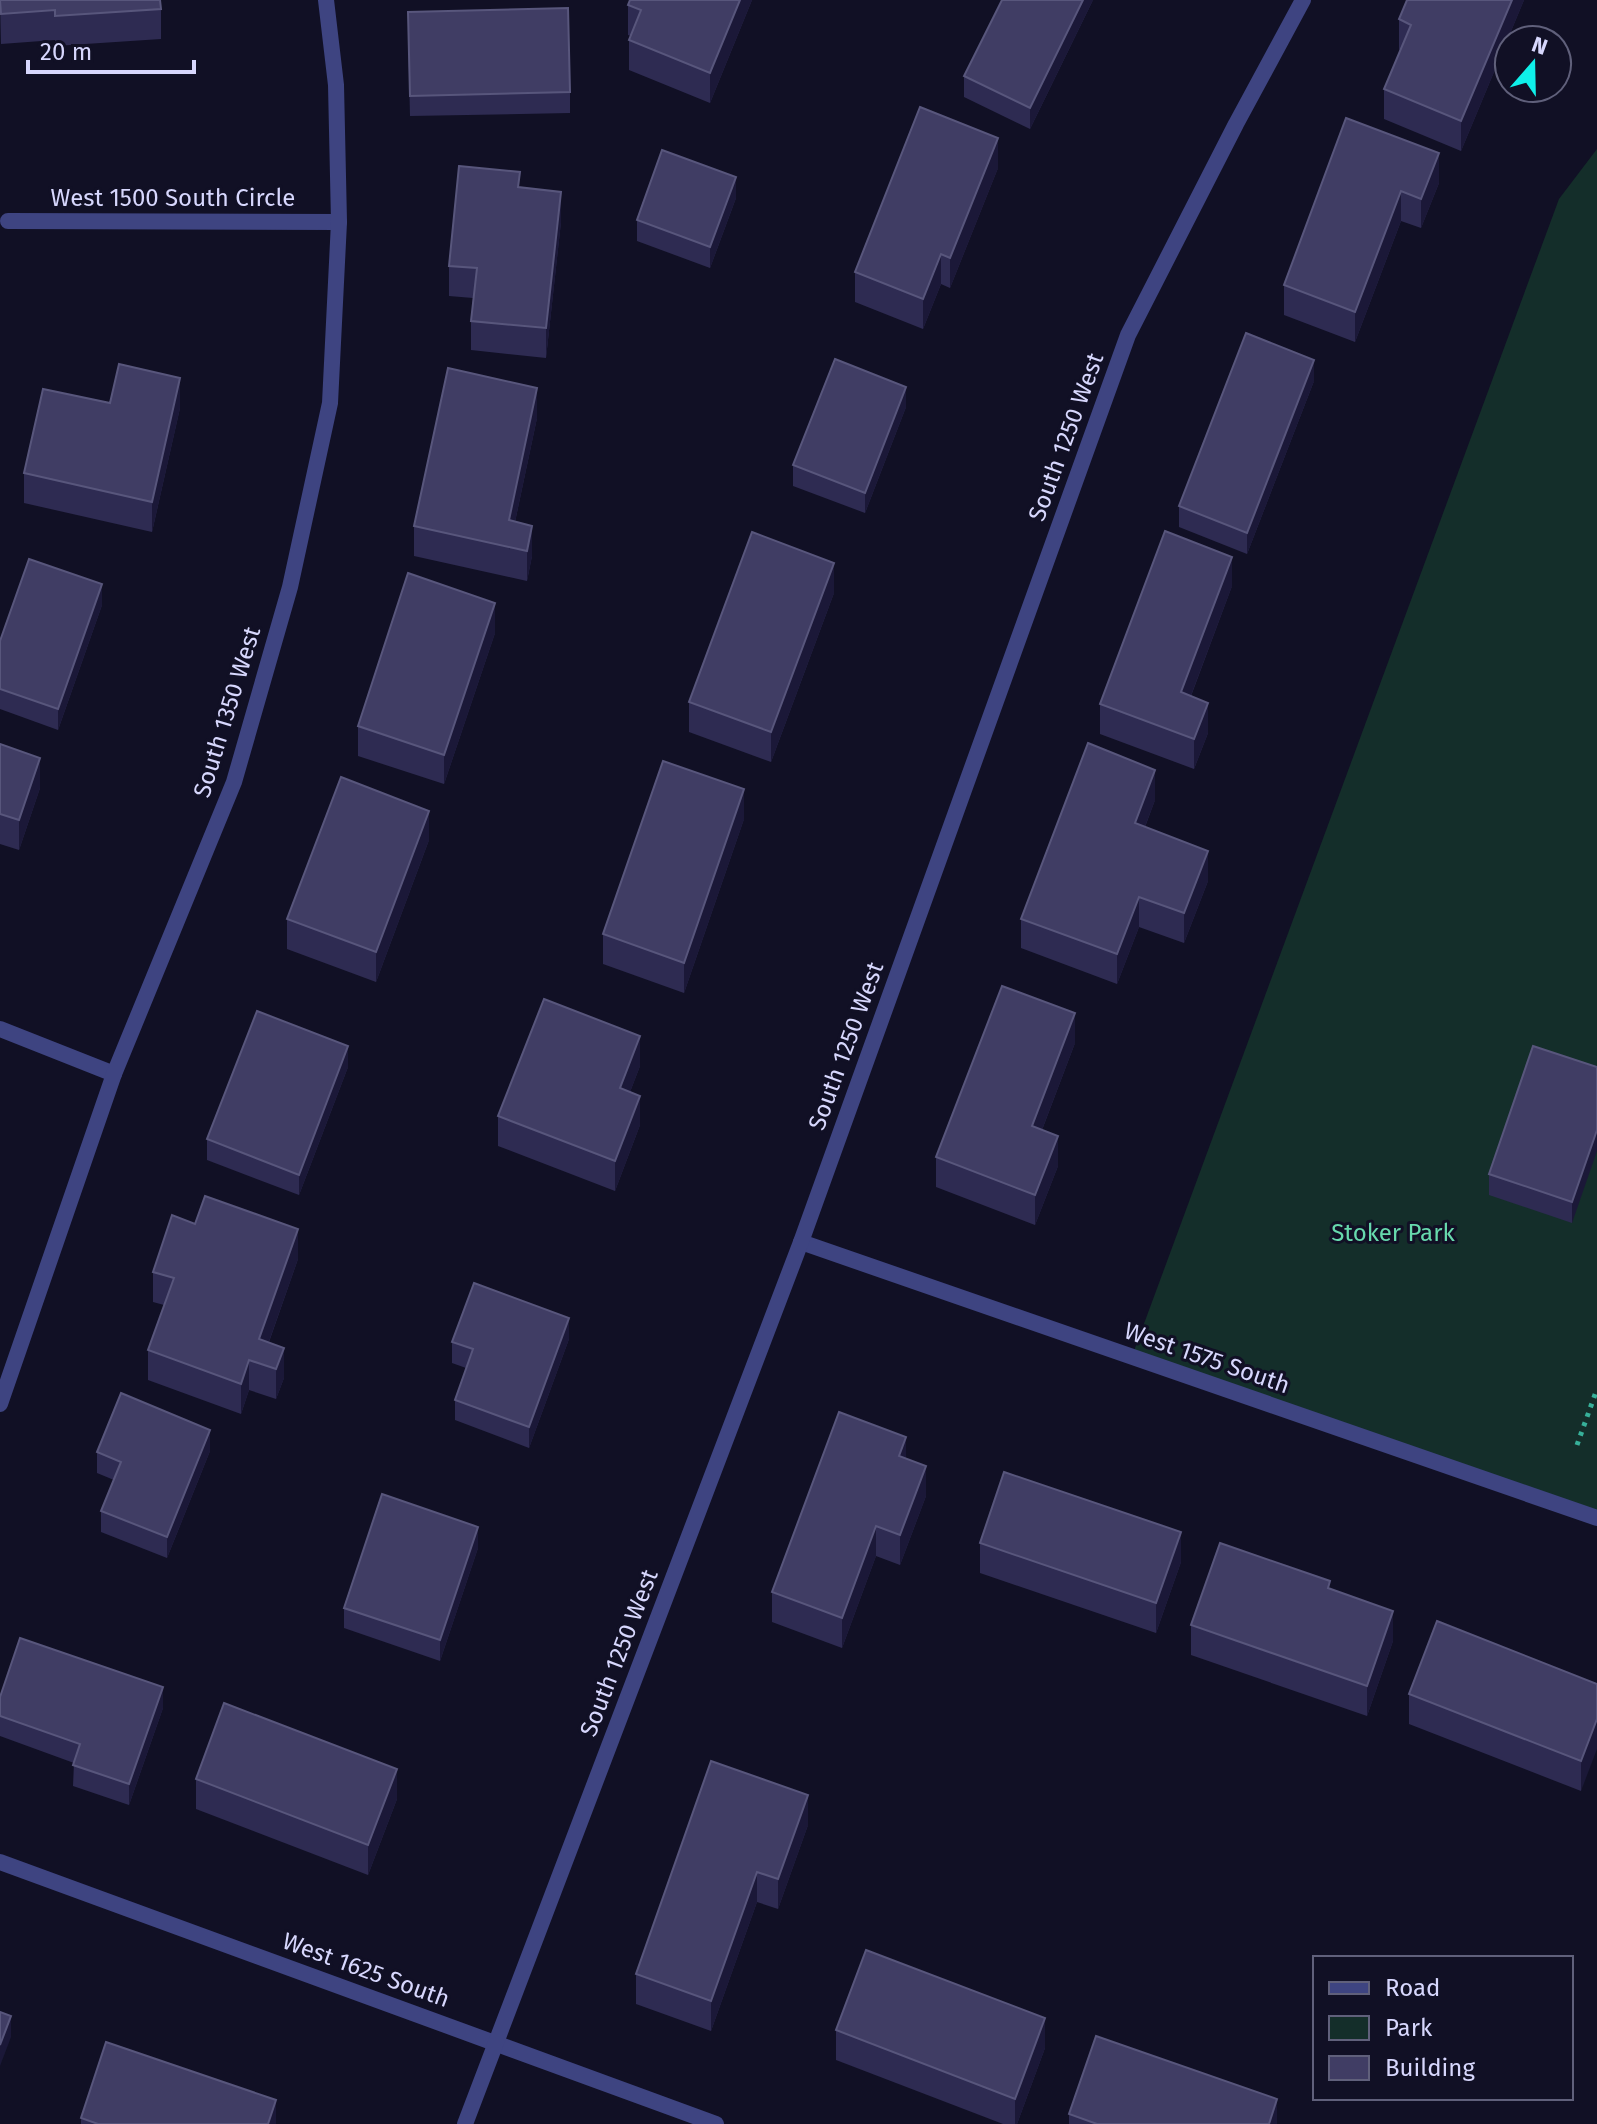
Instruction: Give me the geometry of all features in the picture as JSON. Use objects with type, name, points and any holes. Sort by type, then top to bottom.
[{"type":"street","name":"South 1350 West","points":[[0,1404],[114,1074],[234,782],[290,587],[330,403],[339,222],[336,85],[326,0]]},
{"type":"street","name":"South 1250 West","points":[[465,2124],[801,1242],[1128,335],[1303,0]]},
{"type":"street","name":"West 1500 South Circle","points":[[8,221],[339,222]]},
{"type":"street","points":[[0,1029],[114,1074]]},
{"type":"street","name":"West 1575 South","points":[[801,1242],[1597,1518]]},
{"type":"street","name":"West 1625 South","points":[[0,1862],[716,2124]]},
{"type":"path","points":[[1577,1445],[1597,1389]]},
{"type":"green space","name":"Stoker Park","points":[[1597,149],[1597,1526],[1131,1359],[1559,199]]},
{"type":"building","points":[[0,0],[160,0],[161,9],[55,16],[55,10],[1,14]]},
{"type":"building","points":[[630,0],[740,0],[710,73],[629,40],[641,10],[628,5]]},
{"type":"building","points":[[1002,0],[1083,0],[1030,108],[964,76]]},
{"type":"building","points":[[1407,0],[1512,0],[1502,24],[1493,24],[1493,45],[1461,121],[1384,89],[1411,25],[1399,19]]},
{"type":"building","points":[[568,8],[570,92],[410,96],[408,12]]},
{"type":"building","points":[[920,107],[998,138],[950,258],[941,254],[923,299],[855,272]]},
{"type":"building","points":[[1346,118],[1439,153],[1421,199],[1401,191],[1355,312],[1284,285]]},
{"type":"building","points":[[662,150],[736,177],[710,247],[637,220]]},
{"type":"building","points":[[459,166],[520,172],[518,187],[561,192],[546,328],[471,321],[477,268],[449,266]]},
{"type":"building","points":[[1246,333],[1314,360],[1247,533],[1179,506]]},
{"type":"building","points":[[835,359],[906,387],[865,493],[793,465]]},
{"type":"building","points":[[119,364],[180,378],[152,502],[24,473],[43,389],[110,403]]},
{"type":"building","points":[[448,368],[537,388],[509,520],[532,526],[527,551],[414,526]]},
{"type":"building","points":[[1165,531],[1232,557],[1181,692],[1208,703],[1194,739],[1100,704]]},
{"type":"building","points":[[752,532],[834,563],[771,732],[689,702]]},
{"type":"building","points":[[29,559],[102,584],[58,709],[0,689],[0,641]]},
{"type":"building","points":[[408,573],[495,603],[444,755],[358,726]]},
{"type":"building","points":[[1088,743],[1155,770],[1135,823],[1208,851],[1184,913],[1139,897],[1117,954],[1021,919]]},
{"type":"building","points":[[0,744],[40,758],[19,820],[0,814]]},
{"type":"building","points":[[663,761],[744,789],[684,963],[603,934]]},
{"type":"building","points":[[341,777],[429,811],[376,952],[287,919]]},
{"type":"building","points":[[1002,986],[1075,1013],[1032,1126],[1058,1136],[1035,1195],[936,1157]]},
{"type":"building","points":[[544,999],[640,1036],[620,1088],[640,1096],[615,1161],[498,1116]]},
{"type":"building","points":[[257,1011],[348,1046],[299,1175],[207,1139]]},
{"type":"building","points":[[1533,1046],[1597,1067],[1597,1130],[1572,1202],[1489,1174]]},
{"type":"building","points":[[205,1196],[298,1229],[259,1339],[284,1348],[276,1369],[249,1360],[241,1384],[148,1350],[174,1278],[153,1272],[172,1215],[195,1224]]},
{"type":"building","points":[[474,1283],[569,1318],[529,1427],[455,1400],[473,1349],[452,1342]]},
{"type":"building","points":[[121,1393],[210,1430],[167,1537],[101,1511],[121,1462],[97,1452]]},
{"type":"building","points":[[839,1412],[906,1437],[899,1456],[926,1466],[900,1535],[876,1526],[842,1618],[772,1592]]},
{"type":"building","points":[[1004,1472],[1181,1532],[1156,1603],[980,1543]]},
{"type":"building","points":[[382,1494],[478,1527],[440,1640],[344,1608]]},
{"type":"building","points":[[1220,1543],[1330,1581],[1328,1588],[1393,1611],[1367,1686],[1191,1625]]},
{"type":"building","points":[[1437,1621],[1597,1684],[1597,1719],[1581,1761],[1409,1694]]},
{"type":"building","points":[[20,1638],[163,1687],[129,1784],[73,1765],[80,1744],[0,1716],[0,1697]]},
{"type":"building","points":[[224,1703],[397,1769],[368,1845],[196,1779]]},
{"type":"building","points":[[711,1761],[808,1795],[778,1879],[757,1872],[711,2001],[636,1974]]},
{"type":"building","points":[[866,1950],[1045,2018],[1015,2099],[836,2030]]},
{"type":"building","points":[[0,2012],[11,2016],[0,2045]]},
{"type":"building","points":[[1096,2036],[1277,2099],[1269,2124],[1097,2124],[1069,2114]]},
{"type":"building","points":[[106,2042],[276,2100],[268,2124],[98,2124],[81,2118]]}]
